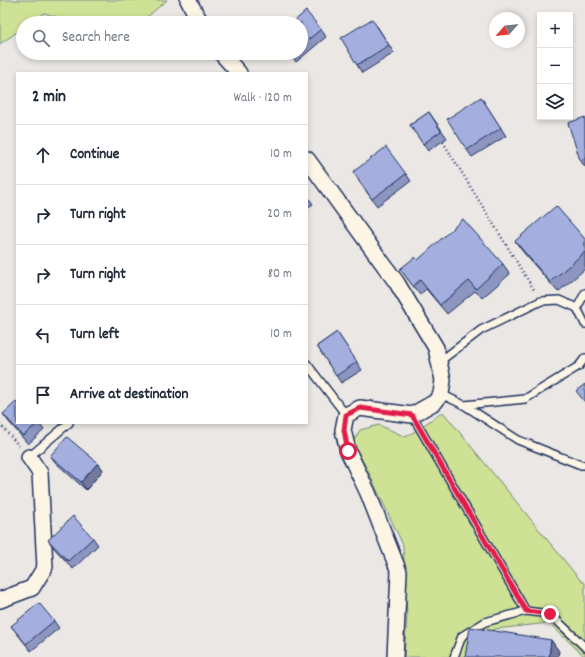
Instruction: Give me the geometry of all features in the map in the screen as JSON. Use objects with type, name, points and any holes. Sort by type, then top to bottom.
[{"type":"street","points":[[188,0],[197,16]]},
{"type":"street","points":[[227,60],[237,72]]},
{"type":"street","points":[[308,160],[397,283],[436,348],[443,380],[441,394],[434,402],[412,415],[360,408],[346,415],[344,430],[348,451],[368,493],[399,572],[395,657]]},
{"type":"street","points":[[0,600],[32,588],[45,567],[40,473],[29,457]]},
{"type":"lane","points":[[577,308],[585,293]]},
{"type":"lane","points":[[439,362],[481,330],[541,301],[559,300],[577,308],[585,324]]},
{"type":"lane","points":[[464,405],[525,399],[579,366],[585,358]]},
{"type":"lane","points":[[308,365],[346,415]]},
{"type":"lane","points":[[441,394],[464,405],[518,440],[585,466]]},
{"type":"lane","points":[[412,415],[526,611]]},
{"type":"lane","points":[[29,457],[68,424]]},
{"type":"lane","points":[[454,657],[462,636],[468,632],[485,622],[526,611],[550,614],[585,647]]},
{"type":"path","points":[[443,142],[541,301]]},
{"type":"path","points":[[0,424],[29,457]]},
{"type":"green space","points":[[0,0],[167,0],[148,16],[54,16],[44,13],[40,16],[16,16],[16,33],[0,44]]},
{"type":"green space","points":[[443,412],[581,581],[585,583],[585,657],[549,623],[495,629],[471,643],[464,657],[404,657],[407,616],[403,545],[353,442],[360,430],[379,425],[406,437]]},
{"type":"building","points":[[306,11],[321,29],[308,40],[308,16],[300,16]]},
{"type":"building","points":[[372,19],[389,45],[357,65],[341,38]]},
{"type":"building","points":[[481,97],[501,128],[467,150],[447,119]]},
{"type":"building","points":[[429,112],[441,131],[423,144],[410,125]]},
{"type":"building","points":[[585,117],[585,158],[580,160],[568,123]]},
{"type":"building","points":[[386,147],[406,174],[372,199],[353,172]]},
{"type":"building","points":[[556,206],[585,239],[585,252],[550,282],[515,241]]},
{"type":"building","points":[[463,219],[503,264],[476,289],[469,281],[440,305],[420,280],[413,286],[400,269],[415,257],[418,260]]},
{"type":"building","points":[[337,332],[357,362],[336,376],[317,346]]},
{"type":"building","points":[[585,384],[585,402],[576,391]]},
{"type":"building","points":[[16,402],[16,424],[37,424],[23,436],[3,414]]},
{"type":"building","points":[[67,437],[98,463],[81,482],[50,456]]},
{"type":"building","points":[[73,516],[93,538],[68,561],[48,540]]},
{"type":"building","points":[[39,603],[54,621],[26,644],[11,626]]},
{"type":"building","points":[[470,627],[551,640],[549,657],[465,657]]},
{"type":"route","points":[[348,451],[344,430],[346,415],[360,408],[412,415],[526,611],[550,614]]}]
